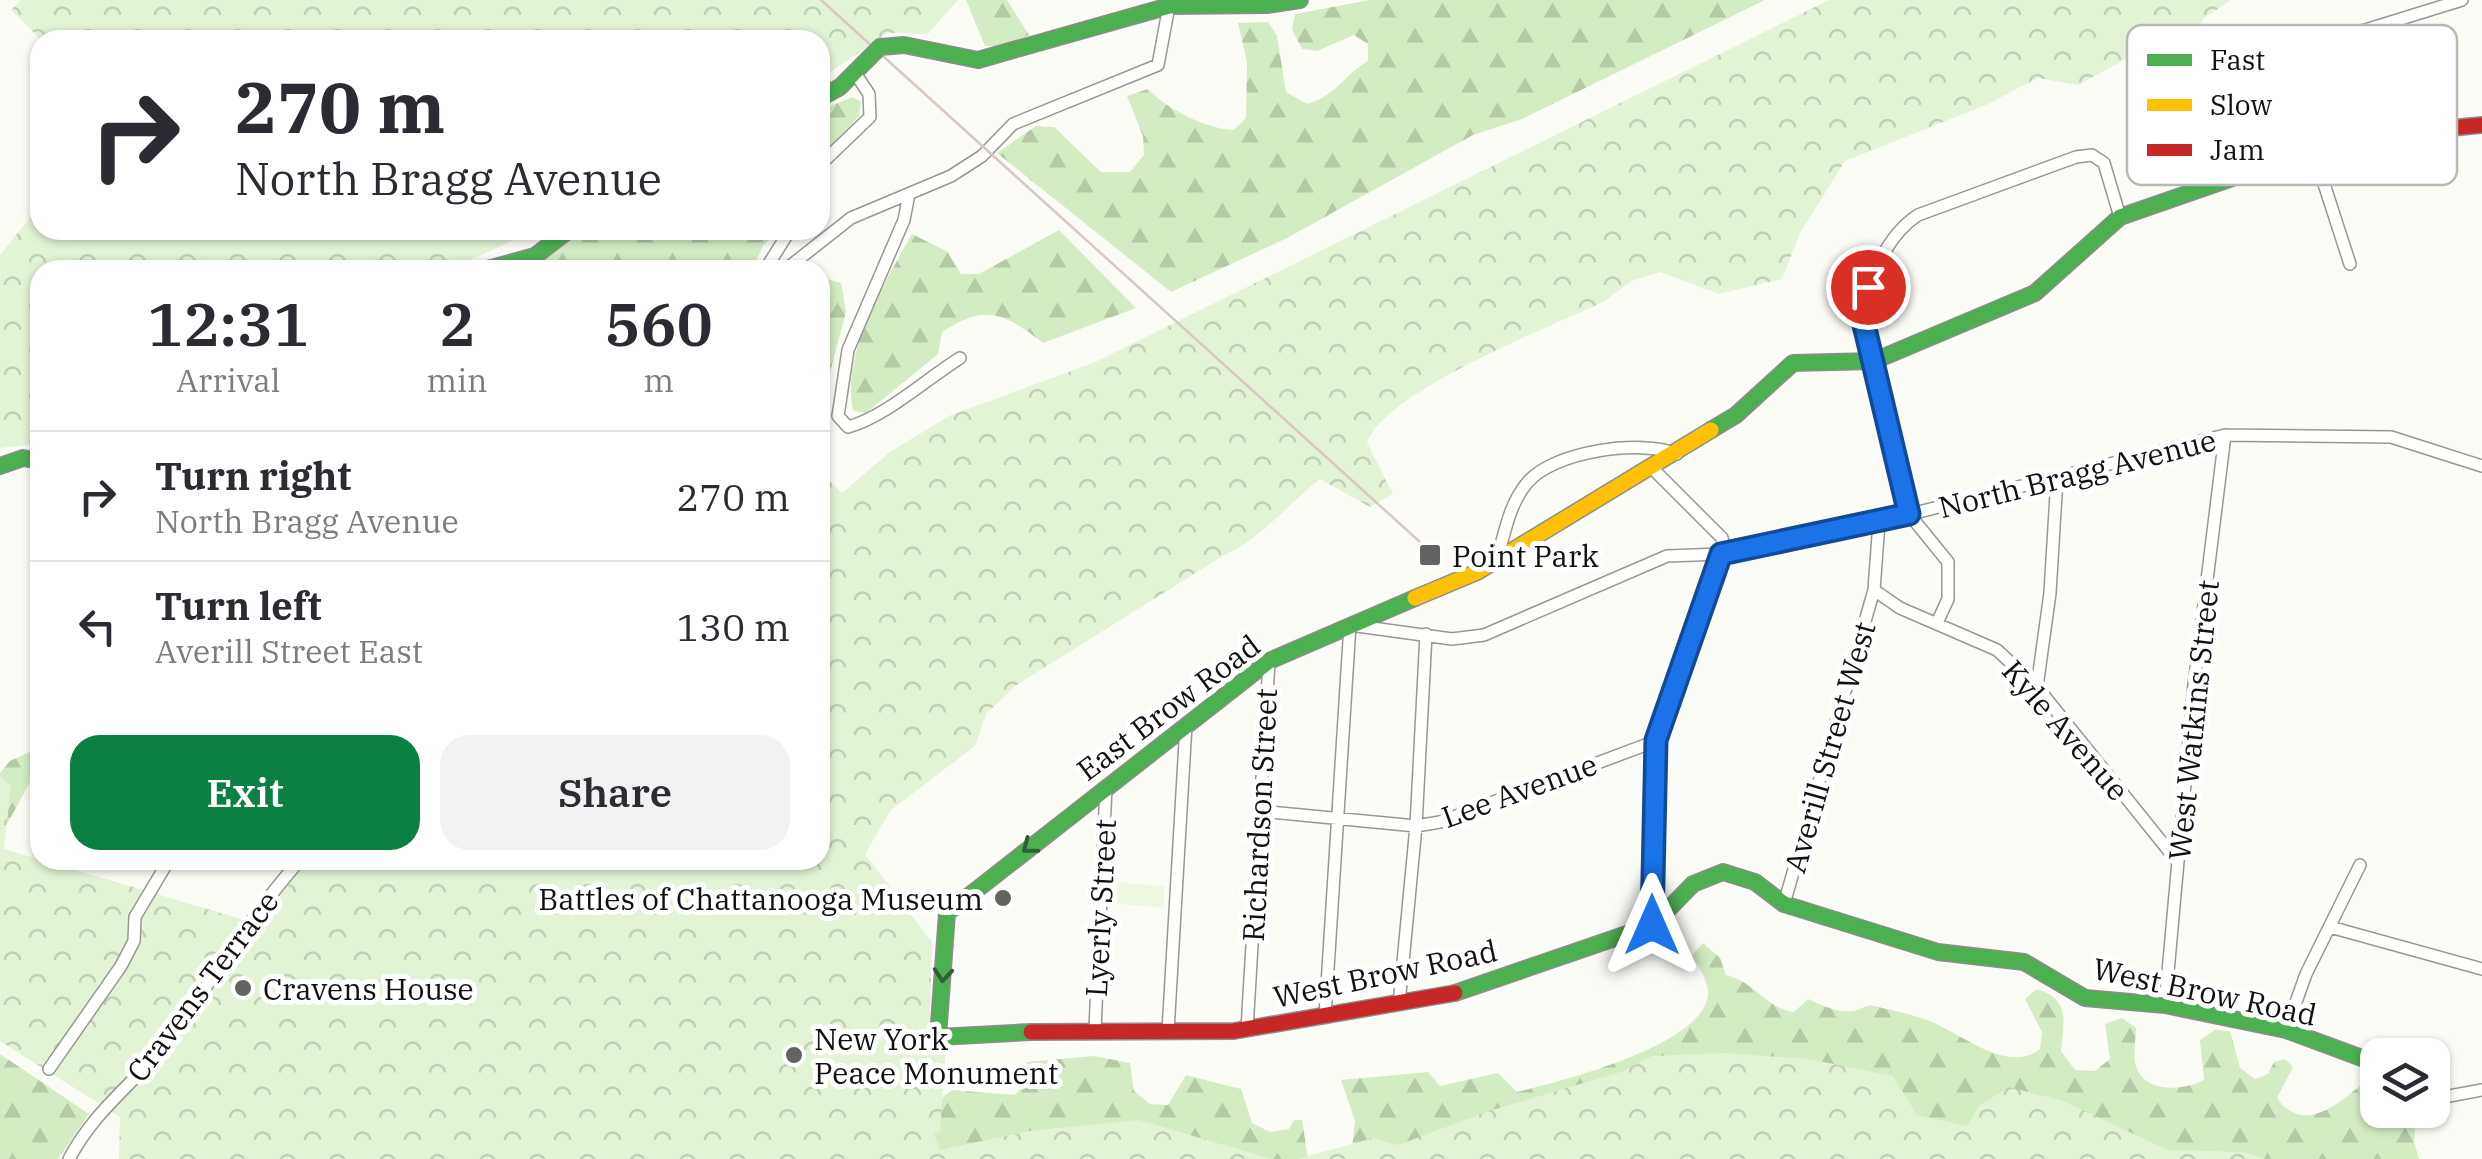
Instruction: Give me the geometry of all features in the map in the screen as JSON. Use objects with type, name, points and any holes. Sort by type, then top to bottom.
[{"type":"street","points":[[2381,25],[2462,0]]},
{"type":"street","points":[[830,91],[855,73],[880,47],[904,45],[946,56],[990,58],[1170,6],[1196,2],[1257,7],[1295,1]]},
{"type":"street","points":[[830,234],[851,218],[909,194],[982,156],[1013,124],[1036,112],[1158,65],[1170,6]]},
{"type":"street","points":[[830,155],[870,116],[869,94],[855,73]]},
{"type":"street","name":"East Brow Road","points":[[2457,127],[2482,125]]},
{"type":"street","points":[[1937,624],[1948,598],[1948,562],[1909,514],[1861,312],[1897,230],[1918,215],[2058,163],[2092,155],[2104,163],[2120,216]]},
{"type":"street","name":"East Brow Road","points":[[938,1037],[947,914],[1269,661],[1478,572],[1498,556],[1677,454],[1742,411],[1793,364],[1874,360],[2043,289],[2097,230],[2120,216],[2210,185]]},
{"type":"street","points":[[2324,185],[2350,264]]},
{"type":"street","points":[[909,194],[900,232],[866,301],[848,350],[838,416],[848,427],[873,420],[906,392],[960,358]]},
{"type":"street","points":[[520,260],[535,256],[556,240]]},
{"type":"street","points":[[797,260],[823,240]]},
{"type":"street","name":"North Bragg Avenue","points":[[1879,522],[2225,435],[2390,436],[2482,466]]},
{"type":"street","name":"West Watkins Street","points":[[2165,1005],[2177,861],[2225,435]]},
{"type":"street","points":[[1498,556],[1518,496],[1536,474],[1594,453],[1633,446],[1660,446],[1677,454]]},
{"type":"street","points":[[0,466],[30,459]]},
{"type":"street","points":[[1652,467],[1722,538],[1721,554],[1656,740],[1652,925]]},
{"type":"street","points":[[2038,687],[2050,592],[2057,478]]},
{"type":"street","points":[[1324,1016],[1350,625],[1452,638],[1484,635],[1667,556],[1721,554],[1879,522]]},
{"type":"street","name":"Averill Street West","points":[[1784,904],[1874,590],[1879,522]]},
{"type":"street","name":"Kyle Avenue","points":[[1874,590],[1900,608],[1988,643],[2038,687],[2177,861]]},
{"type":"street","points":[[1400,1004],[1416,826],[1426,634]]},
{"type":"street","name":"Richardson Street","points":[[1247,1029],[1269,661]]},
{"type":"street","points":[[1168,1031],[1186,724]]},
{"type":"street","name":"Lee Avenue","points":[[1260,811],[1416,826],[1440,822],[1656,740]]},
{"type":"street","name":"Lyerly Street","points":[[1095,1029],[1106,787]]},
{"type":"street","points":[[2286,1030],[2306,974],[2360,865]]},
{"type":"street","points":[[49,1069],[121,966],[134,941],[135,916],[163,870]]},
{"type":"street","name":"Cravens Terrace","points":[[69,1159],[88,1123],[172,1035],[227,950],[292,870]]},
{"type":"street","name":"West Brow Road","points":[[938,1037],[1095,1029],[1247,1029],[1486,986],[1652,925],[1693,884],[1724,872],[1754,882],[1784,904],[1938,952],[2024,962],[2084,998],[2165,1005],[2286,1030],[2360,1057]]},
{"type":"street","points":[[2330,927],[2482,969]]},
{"type":"street","points":[[2450,1096],[2482,1090]]},
{"type":"green space","points":[[21,0],[958,0],[928,34],[888,33],[830,72],[830,30],[31,30],[11,10]]},
{"type":"green space","points":[[966,0],[1007,0],[1029,35],[1007,46],[985,46]]},
{"type":"green space","points":[[1370,0],[1765,0],[1522,119],[1473,135],[1287,238],[1171,292],[997,153],[1036,126],[1054,127],[1101,172],[1130,172],[1144,155],[1143,136],[1127,96],[1148,89],[1188,117],[1234,130],[1246,118],[1247,62],[1238,23],[1268,22],[1277,36],[1286,92],[1307,104],[1318,100],[1368,61],[1368,44],[1354,35],[1317,51],[1302,49],[1292,30],[1295,14]]},
{"type":"green space","points":[[1829,0],[2231,0],[2200,25],[2127,25],[2127,58],[2078,85],[2038,78],[1986,105],[1845,161],[1800,233],[1782,279],[1719,294],[1660,272],[1631,281],[1605,301],[1436,382],[1380,423],[1367,443],[1393,494],[1370,507],[1320,479],[1235,550],[1015,686],[986,714],[975,746],[891,810],[865,854],[932,942],[929,1044],[946,1046],[940,1132],[934,1134],[940,1150],[1029,1131],[1139,1120],[1272,1159],[119,1159],[120,1117],[0,1041],[0,776],[11,786],[4,849],[30,857],[30,870],[75,870],[255,923],[301,870],[830,870],[830,482],[842,493],[890,452],[949,416],[1093,363]]},
{"type":"green space","points":[[853,97],[861,102],[859,116],[830,148],[830,106]]},
{"type":"green space","points":[[30,218],[30,240],[514,240],[470,260],[30,260],[30,445],[0,448],[0,255]]},
{"type":"green space","points":[[1059,230],[1136,308],[1043,343],[1006,319],[994,315],[971,317],[942,332],[938,354],[866,413],[853,411],[853,365],[859,342],[878,296],[912,234],[948,252],[961,274],[979,274]]},
{"type":"green space","points":[[569,240],[769,240],[757,260],[543,260]]},
{"type":"green space","points":[[830,280],[841,283],[846,312],[830,372]]},
{"type":"green space","points":[[30,752],[30,782],[0,837],[0,773],[10,761]]},
{"type":"green space","points":[[1112,882],[1165,886],[1163,908],[1111,903]]},
{"type":"green space","points":[[1703,943],[1720,958],[1726,975],[1784,1010],[1794,1012],[1808,999],[1841,1011],[1874,1006],[1927,1020],[1984,1049],[2013,1057],[2027,1056],[2040,1049],[2042,1032],[2025,999],[2037,989],[2060,1005],[2061,1051],[2075,1070],[2095,1071],[2110,1059],[2105,1024],[2122,1018],[2136,1028],[2134,1055],[2142,1077],[2168,1088],[2204,1080],[2200,1040],[2215,1030],[2230,1031],[2240,1068],[2255,1079],[2268,1074],[2274,1062],[2285,1059],[2293,1067],[2277,1098],[2288,1110],[2301,1115],[2327,1110],[2360,1086],[2360,1128],[2415,1128],[2419,1159],[1337,1159],[1352,1147],[1355,1121],[1341,1080],[1428,1072],[1440,1086],[1498,1073],[1517,1092],[1595,1070],[1659,1044],[1684,1029],[1702,1011],[1708,987],[1692,956]]},
{"type":"green space","points":[[1725,1053],[1809,1059],[1893,1076],[1917,1115],[1967,1126],[1979,1106],[2009,1087],[2063,1101],[2168,1150],[2244,1152],[2265,1159],[1298,1159],[1373,1138],[1398,1145],[1489,1111],[1621,1072],[1652,1056]]},
{"type":"green space","points":[[0,1054],[89,1114],[58,1159],[0,1159]]},
{"type":"green space","points":[[1094,1056],[1130,1063],[1134,1091],[1150,1104],[1168,1105],[1186,1075],[1241,1089],[1252,1123],[1270,1132],[1289,1129],[1294,1120],[1302,1120],[1308,1159],[673,1159],[927,1110],[952,1090],[1015,1095],[1026,1083],[1027,1062]]},
{"type":"railway","points":[[821,0],[1420,542]]},
{"type":"traffic: fast","points":[[904,45],[978,60],[1169,6],[1267,5],[1300,0]]},
{"type":"traffic: fast","points":[[868,59],[880,47],[904,45]]},
{"type":"traffic: fast","points":[[830,92],[868,59]]},
{"type":"traffic: fast","points":[[1711,430],[1736,415],[1793,363],[1874,361],[2035,293],[2120,217],[2212,185]]},
{"type":"traffic: fast","points":[[520,260],[535,256],[556,240]]},
{"type":"traffic: fast","points":[[0,466],[30,459]]},
{"type":"traffic: fast","points":[[1031,1032],[938,1037],[947,913],[1269,661],[1415,598]]},
{"type":"traffic: fast","points":[[1455,993],[1653,925],[1693,884],[1723,872],[1755,882],[1784,904],[1938,952],[2024,962],[2085,998],[2165,1005],[2286,1030],[2360,1057]]},
{"type":"traffic: slow","points":[[1415,598],[1477,572],[1711,430]]},
{"type":"traffic: jam","points":[[2457,128],[2482,125]]},
{"type":"traffic: jam","points":[[1031,1032],[1234,1031],[1455,993]]},
{"type":"place","name":"Point Park","points":[[1430,555]]},
{"type":"place","name":"Battles of Chattanooga Museum","points":[[1003,898]]},
{"type":"place","name":"Cravens House","points":[[243,988]]},
{"type":"place","name":"New York Peace Monument","points":[[794,1055]]},
{"type":"route","points":[[1652,925],[1656,740],[1685,668],[1721,554],[1909,514],[1861,312],[1868,287]]}]
